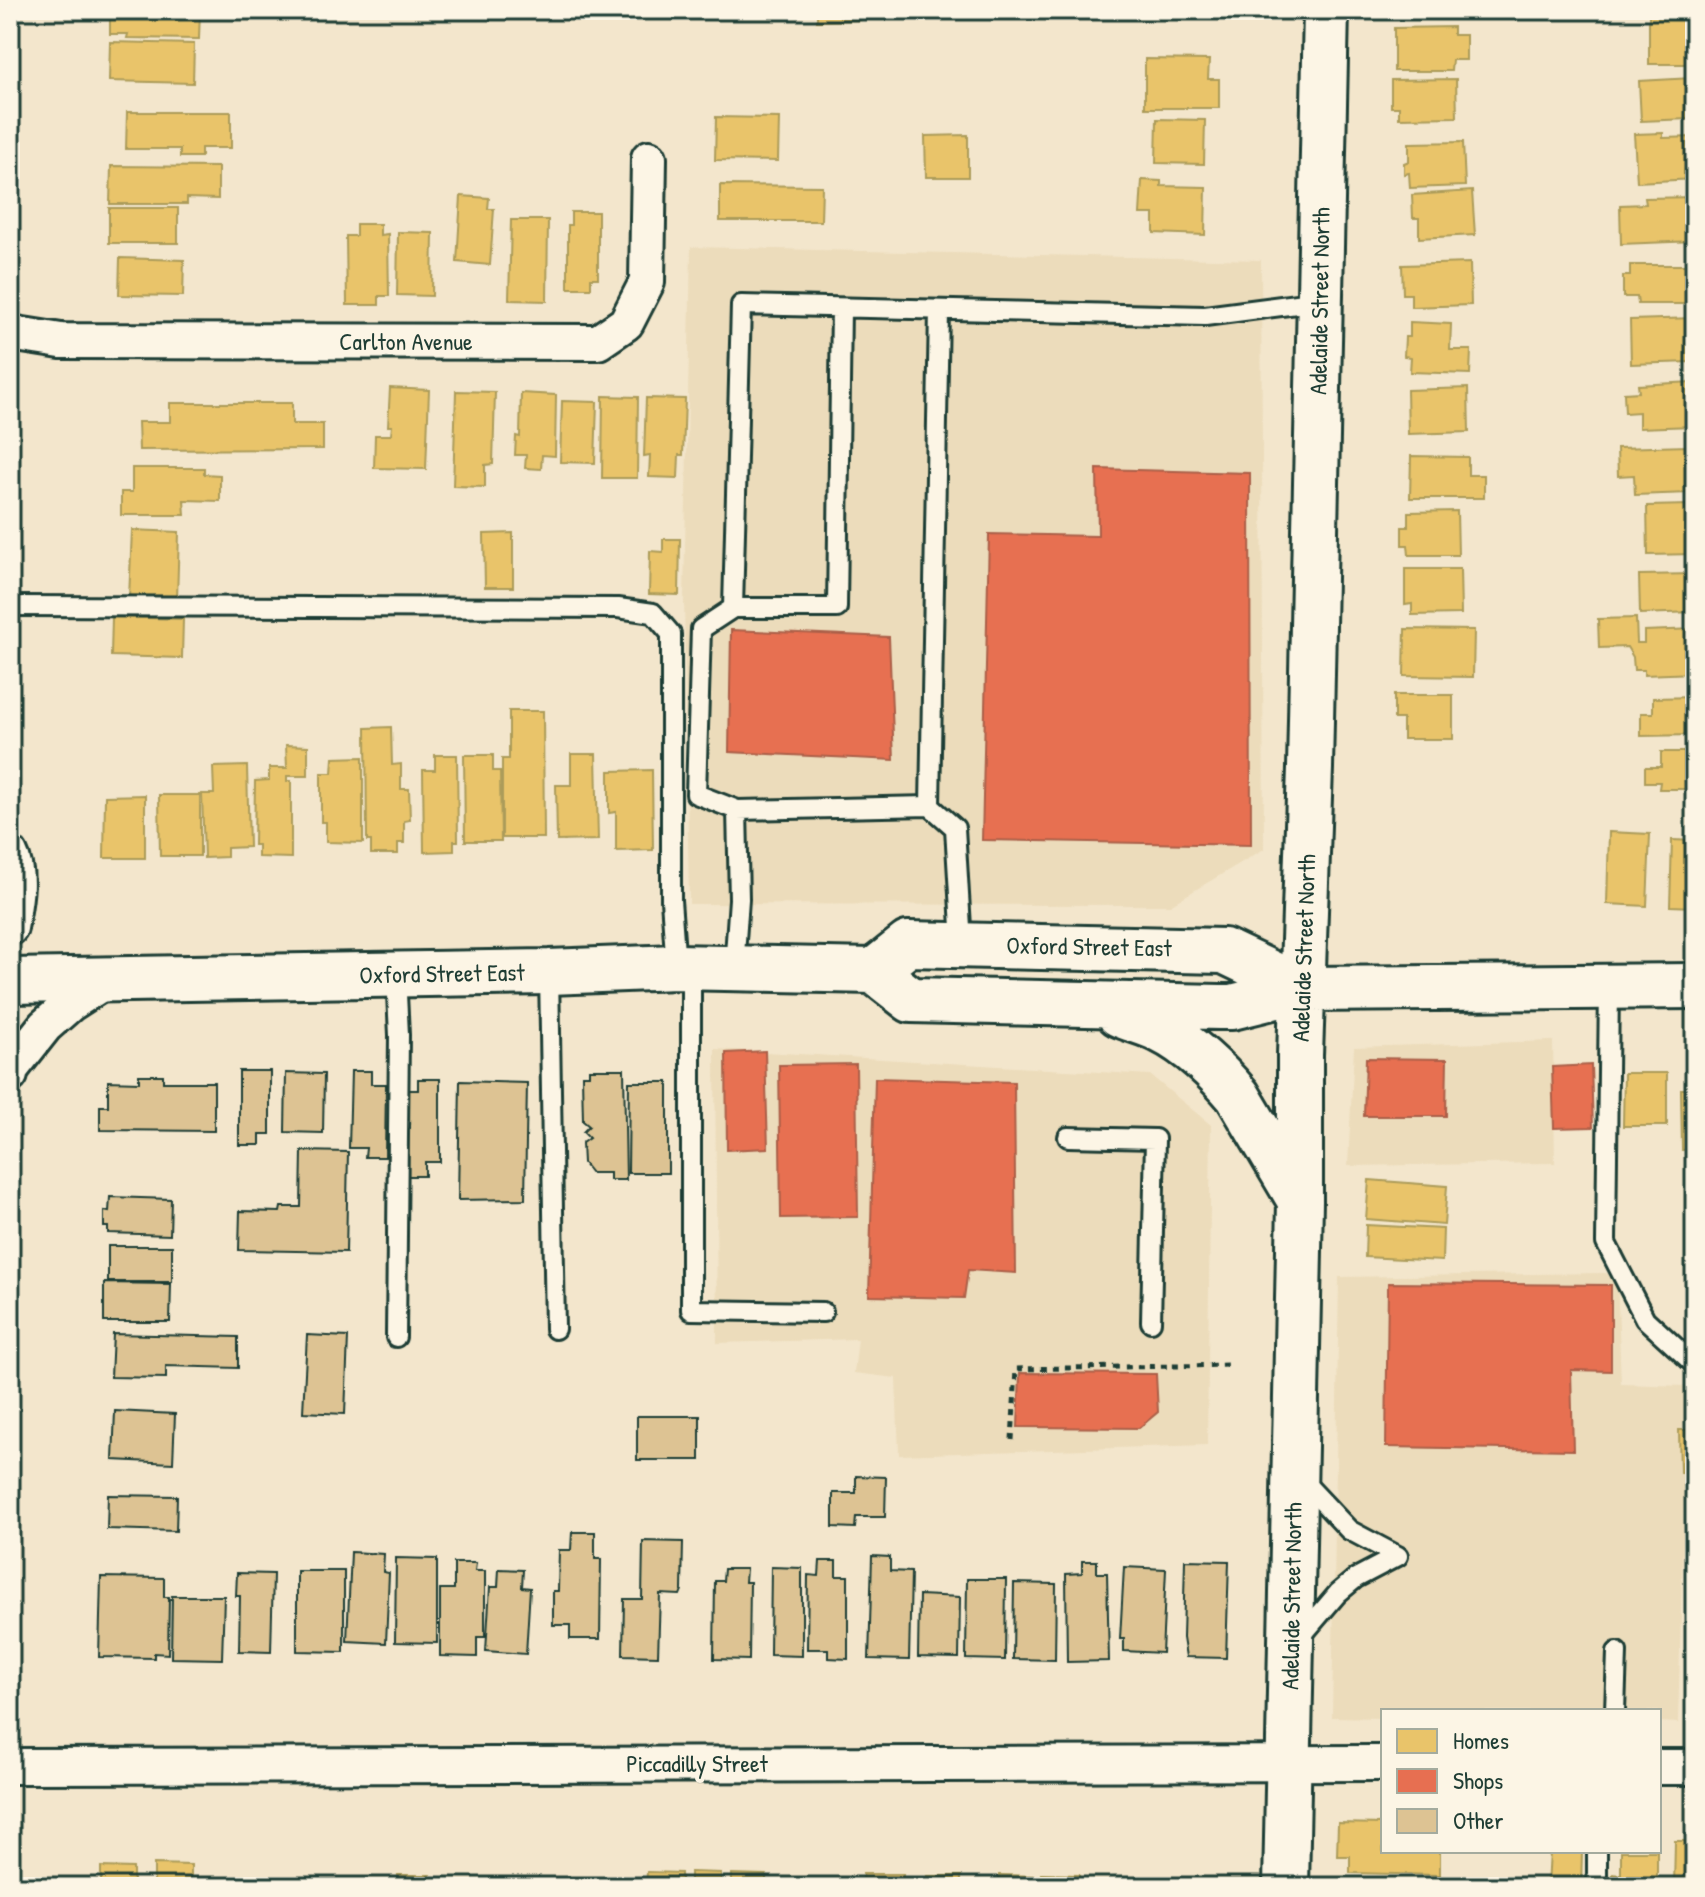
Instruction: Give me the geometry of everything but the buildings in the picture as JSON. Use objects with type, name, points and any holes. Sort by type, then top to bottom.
[{"type":"main road","name":"Adelaide Street North","points":[[1286,1887],[1300,1201],[1300,1055],[1326,10]]},
{"type":"main road","name":"Oxford Street East","points":[[874,971],[908,944],[1224,951],[1304,989]]},
{"type":"main road","name":"Oxford Street East","points":[[10,981],[734,968],[874,971],[911,1000],[1232,1007],[1304,989],[1695,986]]},
{"type":"main road","points":[[1098,1005],[1168,1034],[1228,1084],[1300,1201]]},
{"type":"street","name":"Carlton Avenue","points":[[10,333],[61,341],[598,342],[626,323],[647,282],[649,158]]},
{"type":"street","points":[[10,854],[14,863],[16,898],[10,928]]},
{"type":"street","points":[[10,1075],[11,1069],[45,1026],[70,1004],[107,980]]},
{"type":"street","name":"Piccadilly Street","points":[[10,1766],[1381,1763]]},
{"type":"street","points":[[1661,1767],[1695,1767]]},
{"type":"lane","points":[[733,608],[741,305],[1205,316],[1320,301]]},
{"type":"lane","points":[[841,308],[837,608],[733,608],[701,629],[696,794],[737,810],[930,806],[955,828],[962,944]]},
{"type":"lane","points":[[930,806],[939,310]]},
{"type":"lane","points":[[10,606],[618,608],[653,613],[671,634],[671,900],[684,967],[691,1310],[823,1312]]},
{"type":"lane","points":[[734,968],[739,899],[737,810]]},
{"type":"lane","points":[[549,972],[555,1329]]},
{"type":"lane","points":[[396,974],[399,1035],[396,1337]]},
{"type":"lane","points":[[1609,987],[1606,1243],[1645,1319],[1695,1365]]},
{"type":"lane","points":[[1068,1137],[1155,1139],[1151,1322]]},
{"type":"lane","points":[[1291,1648],[1338,1593],[1356,1578],[1398,1556],[1349,1530],[1295,1472]]},
{"type":"lane","points":[[1615,1709],[1617,1652]]},
{"type":"lane","points":[[1597,1853],[1597,1887]]},
{"type":"path","points":[[1012,1440],[1016,1369],[1232,1365]]},
{"type":"shaded area","points":[[691,247],[1261,260],[1264,849],[1170,905],[689,904],[684,598]]},
{"type":"shaded area","points":[[1553,1041],[1555,1163],[1348,1166],[1354,1047]]},
{"type":"shaded area","points":[[715,1049],[1150,1075],[1211,1125],[1207,1445],[899,1455],[896,1378],[854,1373],[858,1339],[717,1343]]},
{"type":"shaded area","points":[[1617,1275],[1621,1384],[1687,1386],[1678,1723],[1661,1722],[1661,1709],[1381,1709],[1381,1718],[1332,1717],[1339,1277]]}]
